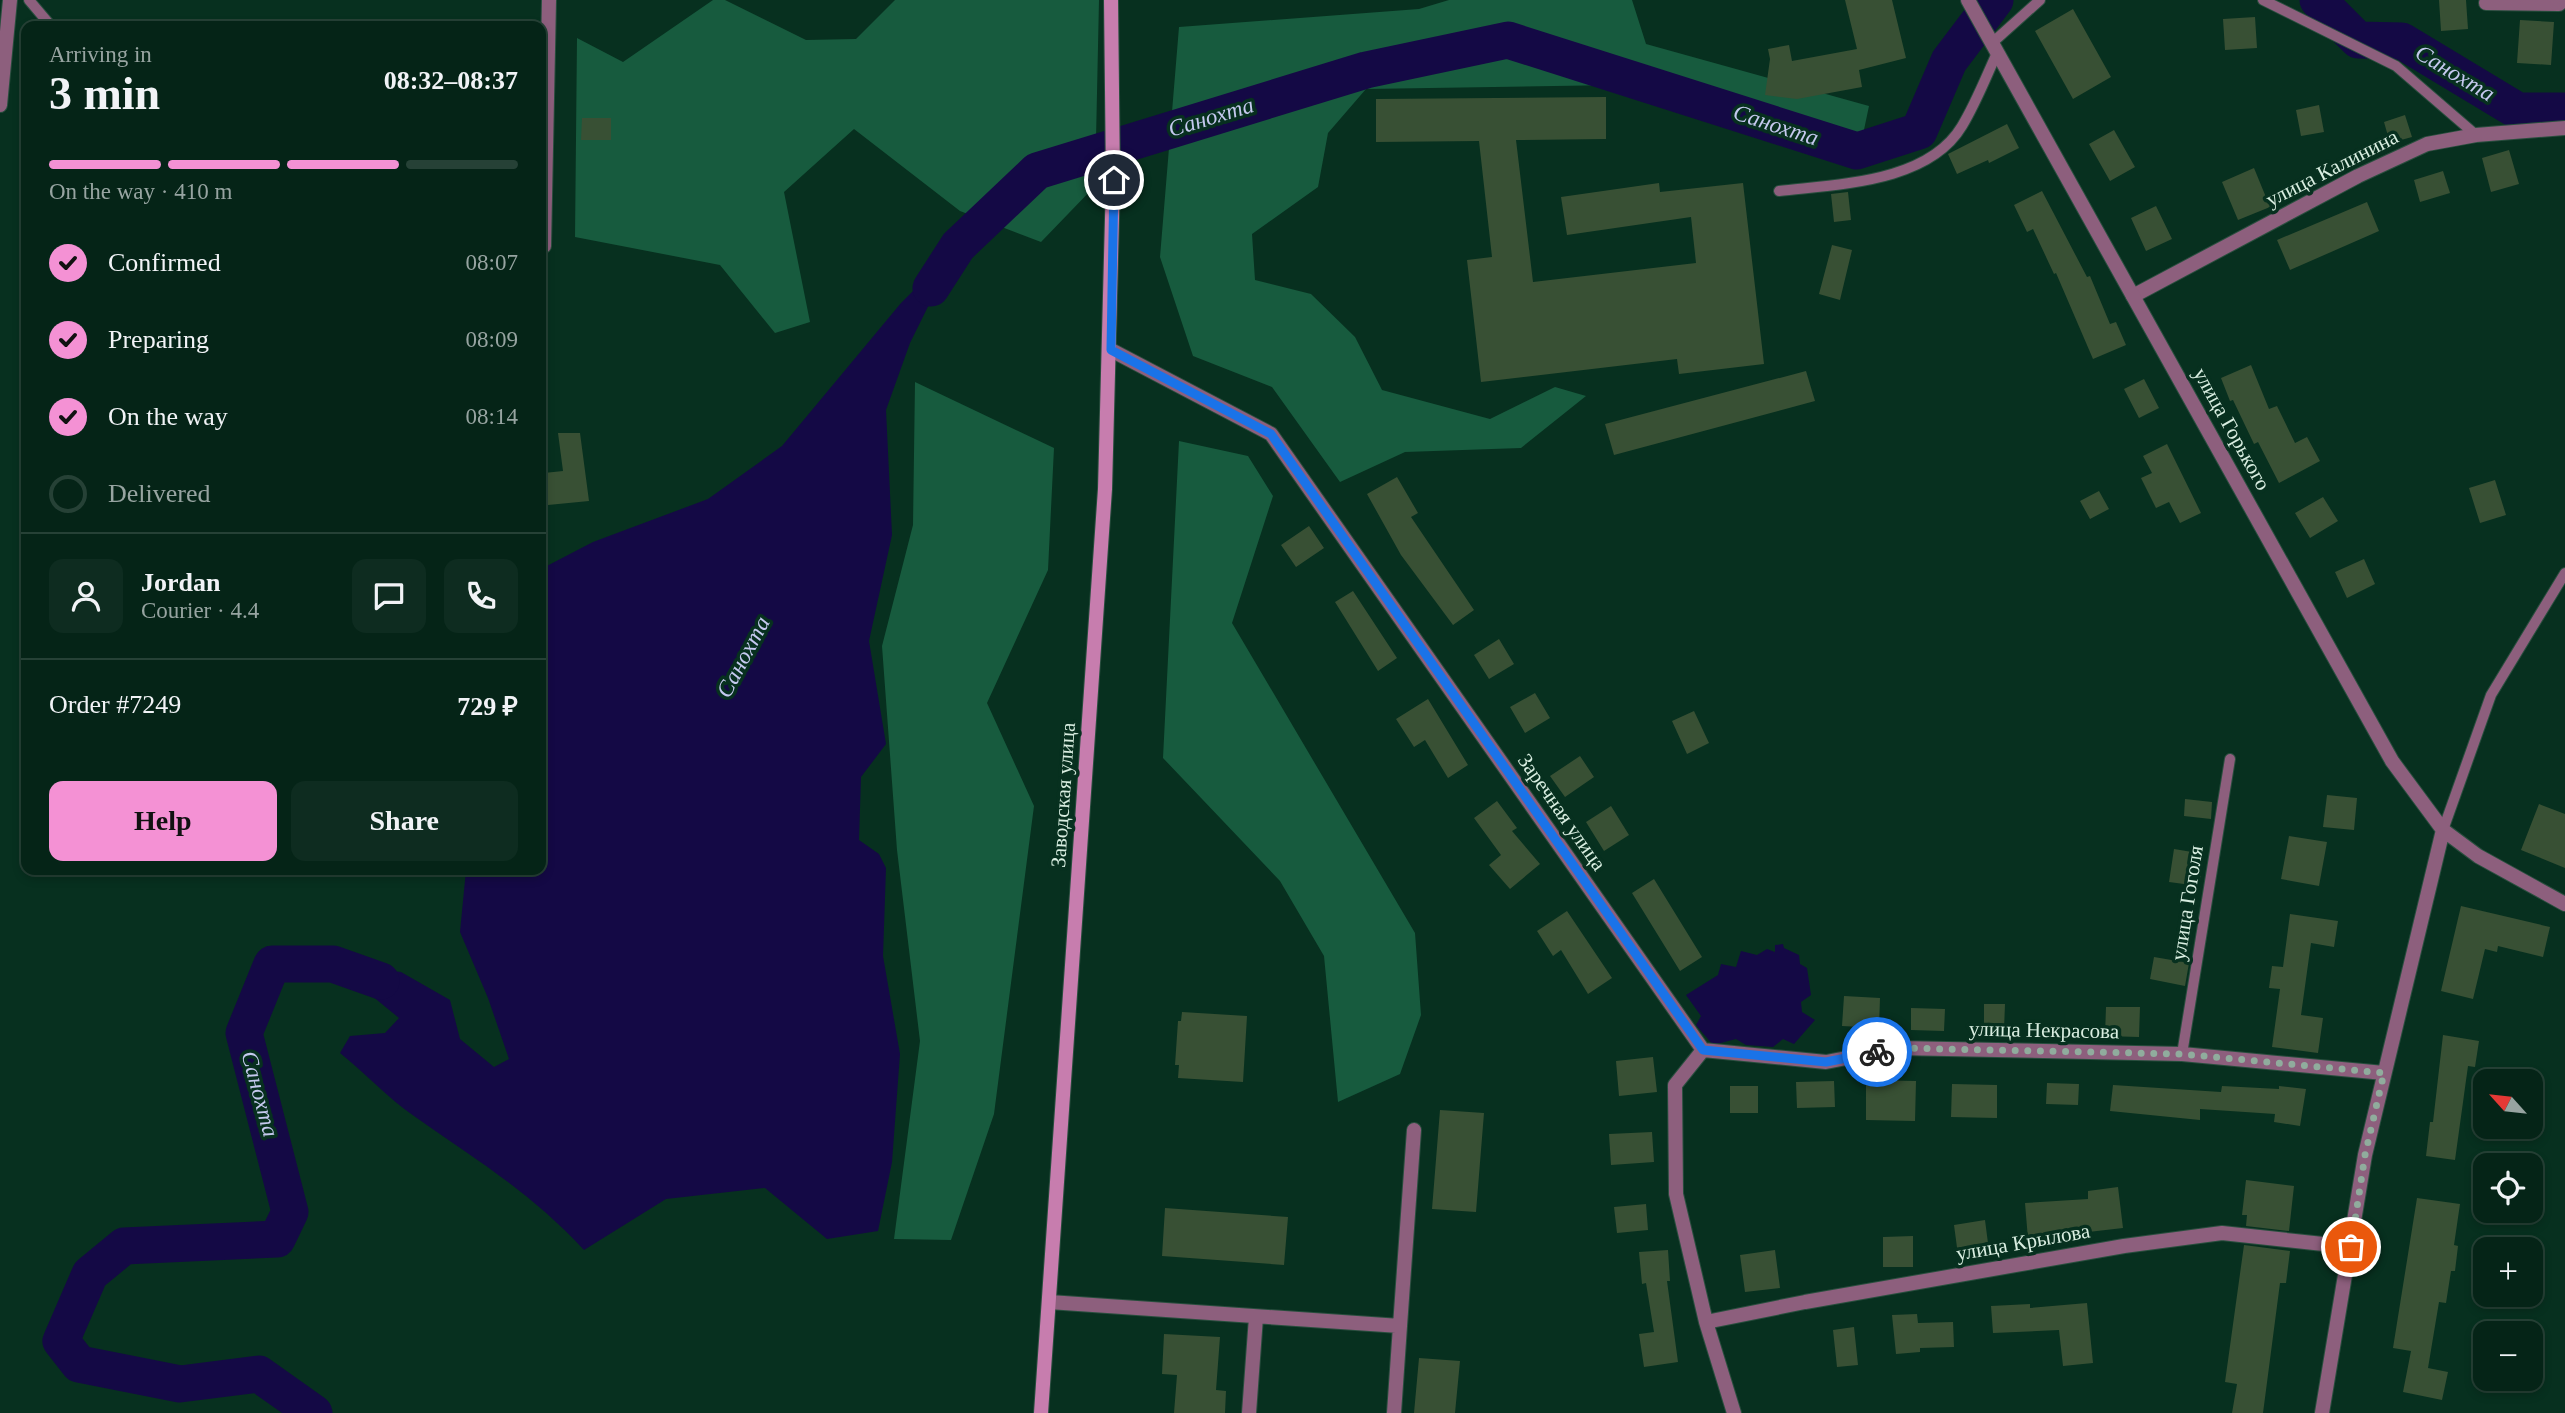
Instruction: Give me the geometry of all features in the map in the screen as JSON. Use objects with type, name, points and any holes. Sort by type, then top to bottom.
[{"type":"main road","name":"Заводская улица","points":[[1041,1413],[1105,489],[1114,180],[1111,0]]},
{"type":"street","points":[[0,105],[10,0]]},
{"type":"street","points":[[546,148],[549,0]]},
{"type":"street","name":"улица Горького","points":[[1968,0],[2392,761],[2443,830],[2479,856],[2565,904]]},
{"type":"street","points":[[2486,3],[2559,4],[2563,0]]},
{"type":"street","name":"улица Калинина","points":[[2133,296],[2358,176],[2427,144],[2476,135],[2565,128]]},
{"type":"street","name":"Заречная улица","points":[[1111,350],[1271,434],[1703,1050]]},
{"type":"street","points":[[2322,1413],[2365,1155],[2443,830]]},
{"type":"street","name":"улица Некрасова","points":[[1703,1050],[1826,1062],[1898,1048],[2182,1054],[2384,1073]]},
{"type":"street","points":[[1703,1050],[1675,1085],[1676,1194],[1706,1322],[1734,1413]]},
{"type":"street","points":[[1394,1413],[1414,1130]]},
{"type":"street","name":"улица Крылова","points":[[1706,1322],[2124,1246],[2222,1233],[2351,1247]]},
{"type":"street","points":[[1049,1302],[1400,1326]]},
{"type":"street","points":[[1250,1413],[1256,1317]]},
{"type":"lane","points":[[29,0],[47,21]]},
{"type":"lane","points":[[1779,191],[1877,180],[1934,156],[1961,128],[1995,48],[2040,0]]},
{"type":"lane","points":[[2263,0],[2396,66],[2476,135]]},
{"type":"lane","points":[[2443,830],[2491,695],[2565,573]]},
{"type":"lane","name":"улица Гоголя","points":[[2182,1054],[2230,759]]},
{"type":"green space","points":[[713,0],[725,0],[806,40],[856,39],[895,0],[1099,0],[1095,186],[1041,242],[960,211],[854,129],[784,192],[810,322],[775,333],[720,265],[575,237],[577,38],[623,62]]},
{"type":"green space","points":[[1449,0],[1632,0],[1646,44],[1869,106],[1857,163],[1616,85],[1366,89],[1328,133],[1318,187],[1252,234],[1255,280],[1311,294],[1355,337],[1382,390],[1490,419],[1555,387],[1586,396],[1521,448],[1405,452],[1340,482],[1272,387],[1193,356],[1160,257],[1179,27],[1419,9]]},
{"type":"green space","points":[[915,382],[1054,448],[1048,570],[987,703],[1034,806],[994,1114],[951,1240],[894,1239],[920,1041],[897,850],[882,646],[913,525]]},
{"type":"green space","points":[[1179,441],[1248,456],[1273,496],[1232,623],[1415,933],[1421,1015],[1400,1074],[1338,1102],[1324,956],[1280,881],[1163,758]]},
{"type":"water","points":[[958,246],[910,343],[886,410],[892,535],[869,641],[886,744],[861,777],[859,840],[879,854],[886,868],[883,956],[900,1054],[892,1162],[878,1231],[827,1239],[765,1188],[666,1199],[584,1250],[523,1194],[404,1109],[340,1053],[350,1036],[385,1033],[399,1018],[333,964],[401,972],[450,1000],[460,1039],[494,1067],[509,1059],[488,998],[460,932],[466,875],[546,875],[546,566],[593,542],[708,499],[782,446],[901,303]]},
{"type":"water","points":[[1783,944],[1784,948],[1799,955],[1800,964],[1807,968],[1811,995],[1801,1002],[1802,1012],[1815,1020],[1794,1044],[1783,1039],[1773,1047],[1746,1045],[1736,1039],[1713,1045],[1696,1025],[1701,1016],[1686,995],[1718,975],[1721,964],[1736,967],[1741,951],[1757,955],[1767,949],[1775,952],[1775,945]]},
{"type":"building","points":[[1845,0],[1892,0],[1906,58],[1859,70],[1862,87],[1797,99],[1765,95],[1770,59],[1768,49],[1789,45],[1792,61],[1857,49]]},
{"type":"building","points":[[2439,0],[2466,0],[2468,29],[2441,31]]},
{"type":"building","points":[[2073,9],[2111,77],[2073,99],[2035,31]]},
{"type":"building","points":[[2255,17],[2257,48],[2225,50],[2223,19]]},
{"type":"building","points":[[2520,20],[2554,22],[2551,65],[2517,63]]},
{"type":"building","points":[[1606,97],[1606,139],[1516,140],[1533,282],[1696,263],[1691,217],[1567,235],[1561,197],[1659,183],[1660,192],[1743,183],[1764,364],[1679,374],[1677,359],[1481,382],[1467,260],[1492,257],[1479,141],[1376,142],[1376,99]]},
{"type":"building","points":[[2319,105],[2324,132],[2301,136],[2296,110]]},
{"type":"building","points":[[2405,115],[2412,137],[2390,143],[2384,122]]},
{"type":"building","points":[[582,118],[611,118],[611,140],[581,140]]},
{"type":"building","points":[[2007,124],[2019,148],[1989,163],[1988,160],[1957,174],[1948,154]]},
{"type":"building","points":[[2114,130],[2135,167],[2110,181],[2089,144]]},
{"type":"building","points":[[2509,150],[2519,184],[2491,192],[2482,158]]},
{"type":"building","points":[[2254,168],[2270,207],[2238,220],[2222,182]]},
{"type":"building","points":[[2443,171],[2450,193],[2420,202],[2414,180]]},
{"type":"building","points":[[2042,191],[2087,277],[2090,276],[2110,324],[2116,322],[2126,345],[2093,359],[2056,273],[2054,274],[2033,229],[2027,232],[2014,205]]},
{"type":"building","points":[[1848,192],[1851,220],[1834,222],[1831,194]]},
{"type":"building","points":[[2367,202],[2379,231],[2290,270],[2277,240]]},
{"type":"building","points":[[2156,206],[2172,239],[2146,251],[2131,218]]},
{"type":"building","points":[[1832,245],[1852,250],[1840,300],[1819,294]]},
{"type":"building","points":[[2251,365],[2269,409],[2277,406],[2295,443],[2307,437],[2320,461],[2279,483],[2258,442],[2254,444],[2233,400],[2230,401],[2221,378]]},
{"type":"building","points":[[1806,371],[1815,401],[1614,455],[1605,424]]},
{"type":"building","points":[[2144,379],[2159,408],[2139,418],[2124,389]]},
{"type":"building","points":[[558,433],[580,433],[589,501],[548,505],[546,473],[563,471]]},
{"type":"building","points":[[2167,444],[2201,513],[2180,523],[2169,502],[2156,508],[2141,478],[2152,473],[2143,456]]},
{"type":"building","points":[[1397,477],[1418,513],[1411,517],[1474,610],[1453,625],[1401,555],[1367,494]]},
{"type":"building","points":[[2495,480],[2506,515],[2480,523],[2469,488]]},
{"type":"building","points":[[2099,491],[2109,509],[2090,519],[2080,501]]},
{"type":"building","points":[[2323,497],[2338,521],[2310,538],[2295,513]]},
{"type":"building","points":[[1309,526],[1324,548],[1296,567],[1281,545]]},
{"type":"building","points":[[2364,559],[2375,584],[2347,598],[2335,572]]},
{"type":"building","points":[[1353,591],[1397,658],[1378,671],[1335,602]]},
{"type":"building","points":[[1499,639],[1514,664],[1489,679],[1474,655]]},
{"type":"building","points":[[1535,693],[1550,718],[1525,733],[1510,707]]},
{"type":"building","points":[[1428,699],[1468,765],[1448,778],[1425,740],[1414,747],[1396,719]]},
{"type":"building","points":[[1694,711],[1709,743],[1687,754],[1672,721]]},
{"type":"building","points":[[1580,756],[1594,777],[1565,797],[1550,776]]},
{"type":"building","points":[[2327,795],[2357,798],[2354,830],[2323,827]]},
{"type":"building","points":[[2185,799],[2212,802],[2211,819],[2184,816]]},
{"type":"building","points":[[1497,801],[1517,828],[1512,831],[1540,864],[1510,889],[1489,865],[1501,855],[1474,818]]},
{"type":"building","points":[[2539,804],[2565,814],[2565,868],[2521,850]]},
{"type":"building","points":[[1611,806],[1629,835],[1604,851],[1586,822]]},
{"type":"building","points":[[2289,836],[2327,842],[2319,886],[2281,879]]},
{"type":"building","points":[[2174,849],[2204,854],[2199,886],[2169,882]]},
{"type":"building","points":[[1654,879],[1702,957],[1680,971],[1632,893]]},
{"type":"building","points":[[2461,906],[2550,927],[2543,957],[2498,946],[2497,952],[2485,949],[2473,999],[2441,991]]},
{"type":"building","points":[[1567,911],[1612,978],[1588,994],[1561,950],[1553,956],[1537,931]]},
{"type":"building","points":[[2290,914],[2338,921],[2334,947],[2311,943],[2301,1015],[2323,1018],[2318,1053],[2272,1047],[2280,989],[2269,988],[2272,966],[2283,967]]},
{"type":"building","points":[[2154,957],[2189,963],[2185,986],[2150,979]]},
{"type":"building","points":[[1844,996],[1880,998],[1879,1028],[1842,1026]]},
{"type":"building","points":[[1984,1004],[2005,1004],[2004,1030],[1984,1030]]},
{"type":"building","points":[[2106,1007],[2140,1007],[2139,1037],[2105,1036]]},
{"type":"building","points":[[1911,1008],[1945,1009],[1944,1031],[1911,1030]]},
{"type":"building","points":[[1182,1012],[1247,1016],[1243,1082],[1178,1078],[1179,1065],[1175,1065],[1178,1021],[1181,1021]]},
{"type":"building","points":[[2443,1035],[2479,1041],[2475,1067],[2468,1066],[2455,1160],[2426,1156],[2430,1122],[2433,1122]]},
{"type":"building","points":[[1653,1057],[1657,1092],[1619,1096],[1616,1061]]},
{"type":"building","points":[[1866,1080],[1916,1081],[1915,1121],[1866,1120]]},
{"type":"building","points":[[1834,1081],[1835,1107],[1797,1108],[1796,1082]]},
{"type":"building","points":[[2047,1083],[2079,1084],[2078,1105],[2046,1104]]},
{"type":"building","points":[[1952,1084],[1997,1085],[1997,1118],[1951,1117]]},
{"type":"building","points":[[2113,1085],[2221,1092],[2222,1086],[2306,1089],[2300,1126],[2274,1122],[2275,1114],[2200,1109],[2200,1120],[2110,1111]]},
{"type":"building","points":[[1730,1086],[1758,1086],[1758,1113],[1730,1113]]},
{"type":"building","points":[[1440,1110],[1484,1113],[1476,1212],[1432,1209]]},
{"type":"building","points":[[1652,1132],[1654,1162],[1611,1165],[1609,1134]]},
{"type":"building","points":[[2246,1180],[2294,1186],[2289,1231],[2246,1226],[2247,1215],[2242,1215]]},
{"type":"building","points":[[2118,1187],[2123,1228],[2028,1239],[2025,1203],[2088,1199],[2088,1191]]},
{"type":"building","points":[[2417,1198],[2460,1204],[2454,1245],[2458,1246],[2455,1271],[2451,1271],[2446,1303],[2439,1302],[2428,1368],[2448,1372],[2442,1400],[2403,1392],[2411,1351],[2393,1348]]},
{"type":"building","points":[[1646,1204],[1648,1230],[1617,1233],[1614,1207]]},
{"type":"building","points":[[1165,1208],[1288,1217],[1284,1265],[1162,1256]]},
{"type":"building","points":[[1985,1220],[1989,1251],[1958,1255],[1954,1225]]},
{"type":"building","points":[[1913,1236],[1913,1267],[1883,1267],[1883,1237]]},
{"type":"building","points":[[2244,1245],[2290,1251],[2286,1283],[2280,1283],[2263,1413],[2232,1413],[2237,1384],[2225,1382]]},
{"type":"building","points":[[1668,1250],[1670,1281],[1667,1281],[1678,1362],[1644,1367],[1639,1334],[1654,1332],[1646,1283],[1642,1284],[1639,1252]]},
{"type":"building","points":[[1775,1250],[1780,1288],[1745,1292],[1740,1255]]},
{"type":"building","points":[[2087,1303],[2093,1363],[2063,1366],[2059,1330],[1993,1333],[1991,1306],[2030,1304],[2030,1308]]},
{"type":"building","points":[[1917,1314],[1918,1323],[1953,1322],[1954,1347],[1920,1348],[1920,1352],[1896,1354],[1892,1315]]},
{"type":"building","points":[[1854,1327],[1858,1365],[1837,1367],[1833,1330]]},
{"type":"building","points":[[1164,1334],[1220,1337],[1216,1390],[1226,1391],[1225,1413],[1174,1413],[1177,1375],[1162,1374]]},
{"type":"building","points":[[1419,1358],[1460,1361],[1455,1413],[1414,1413]]},
{"type":"waterway","name":"Санохта","points":[[931,288],[958,246],[1037,171],[1366,70],[1508,40],[1857,151],[1919,131],[1949,61],[1995,0]]},
{"type":"waterway","name":"Санохта","points":[[2318,0],[2358,40],[2402,41],[2518,111],[2565,111]]},
{"type":"waterway","name":"Санохта","points":[[314,1413],[259,1374],[180,1384],[79,1364],[61,1341],[90,1274],[124,1246],[277,1239],[290,1212],[244,1033],[272,964],[333,964],[381,981]]},
{"type":"way so far","points":[[1877,1052],[1898,1048],[2182,1054],[2384,1073],[2365,1155],[2351,1247]]},
{"type":"route","points":[[1114,180],[1111,350],[1271,434],[1703,1050],[1826,1062],[1877,1052]]}]
